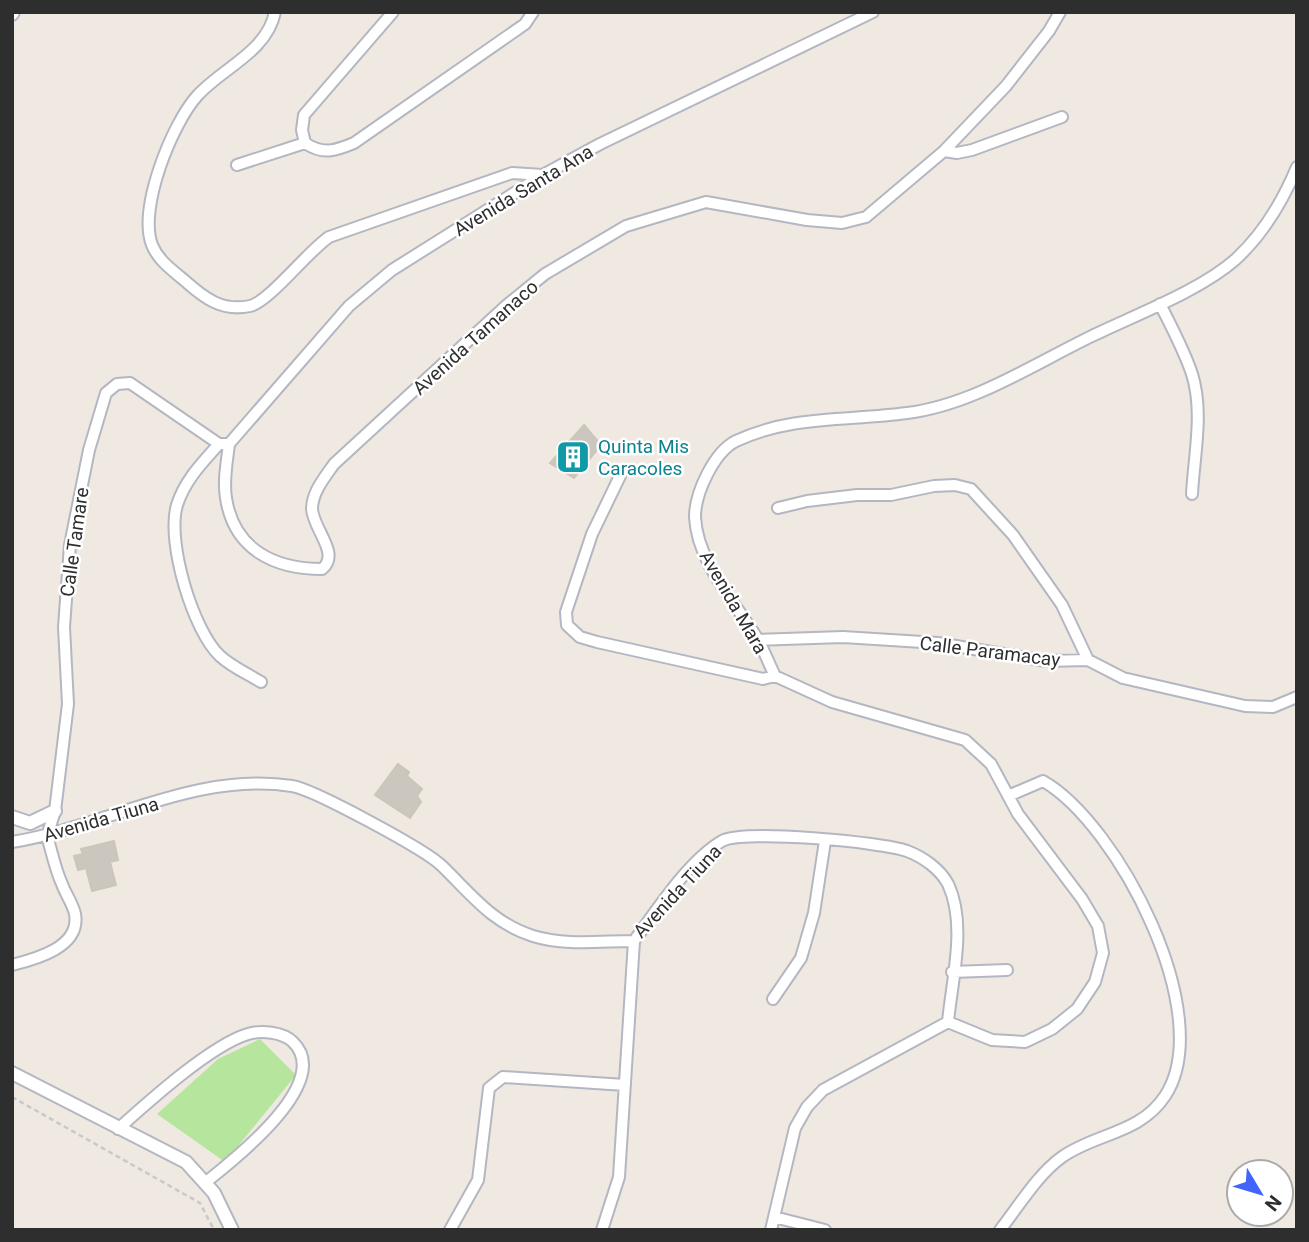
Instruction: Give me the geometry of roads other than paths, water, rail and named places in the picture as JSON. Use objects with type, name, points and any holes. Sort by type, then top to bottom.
[{"type":"street","points":[[275,12],[268,32],[258,45],[197,95],[179,119],[166,148],[150,211],[152,244],[160,259],[208,299],[222,307],[258,305],[312,249],[329,237],[512,173],[543,175]]},
{"type":"street","points":[[393,12],[303,115],[305,143],[318,152],[354,143],[525,24],[533,12]]},
{"type":"street","name":"Avenida Santa Ana","points":[[261,682],[221,657],[204,634],[188,601],[178,553],[176,508],[188,480],[349,306],[392,270],[543,175],[873,12]]},
{"type":"street","name":"Avenida Tamanaco","points":[[224,444],[226,501],[242,535],[253,549],[282,566],[322,569],[329,564],[331,556],[314,523],[312,506],[319,485],[334,464],[507,304],[545,274],[626,226],[706,202],[807,220],[842,223],[866,217],[944,151],[1006,86],[1049,31],[1060,12]]},
{"type":"street","points":[[944,151],[957,153],[972,150],[1062,117]]},
{"type":"street","points":[[237,165],[305,143]]},
{"type":"street","name":"Avenida Mara","points":[[948,1021],[992,1040],[1025,1042],[1052,1030],[1077,1010],[1095,982],[1102,953],[1098,926],[1082,899],[1037,843],[991,764],[965,740],[832,702],[775,677],[758,640],[704,552],[695,515],[699,495],[707,477],[734,442],[808,420],[909,413],[950,402],[995,384],[1160,304],[1233,261],[1250,245],[1275,212],[1297,167]]},
{"type":"street","points":[[1160,304],[1192,374],[1198,425],[1192,494]]},
{"type":"street","name":"Calle Tamare","points":[[47,836],[55,811],[68,704],[64,626],[69,556],[89,450],[106,393],[117,384],[130,383],[224,444]]},
{"type":"street","points":[[620,476],[592,534],[566,612],[567,625],[580,637],[597,642],[763,679],[775,677]]},
{"type":"street","points":[[778,508],[807,501],[857,495],[891,495],[934,486],[955,485],[971,489],[1013,535],[1062,605],[1088,660]]},
{"type":"street","name":"Calle Paramacay","points":[[758,640],[843,638],[938,643],[1046,662],[1088,660],[1123,678],[1245,706],[1273,707],[1297,696]]},
{"type":"street","points":[[1000,1230],[1047,1169],[1064,1156],[1147,1118],[1165,1097],[1176,1075],[1180,1053],[1180,1026],[1165,962],[1143,908],[1117,860],[1059,790],[1043,781],[1008,796]]},
{"type":"street","name":"Avenida Tiuna","points":[[12,842],[47,836],[218,785],[294,786],[421,850],[441,864],[471,899],[515,929],[553,941],[634,941],[669,894],[723,840],[746,835],[791,836],[869,843],[906,850],[928,861],[947,882],[958,912],[948,1021]]},
{"type":"street","points":[[12,817],[30,823],[55,811]]},
{"type":"street","points":[[12,965],[48,954],[63,945],[73,930],[75,915],[60,881],[47,836]]},
{"type":"street","points":[[773,999],[801,958],[814,913],[825,841]]},
{"type":"street","points":[[602,1230],[620,1177],[634,941]]},
{"type":"street","points":[[952,972],[1007,970]]},
{"type":"street","points":[[771,1230],[795,1128],[807,1107],[823,1090],[948,1021]]},
{"type":"street","points":[[118,1129],[157,1095],[230,1042],[248,1034],[284,1035],[294,1042],[304,1058],[302,1076],[295,1093],[275,1119],[206,1182]]},
{"type":"street","points":[[12,1073],[118,1129],[173,1153],[193,1167],[224,1210],[232,1230]]},
{"type":"street","points":[[450,1230],[478,1180],[489,1088],[495,1081],[503,1077],[625,1085]]},
{"type":"street","points":[[774,1217],[825,1230]]},
{"type":"place","name":"Quinta Mis Caracoles","points":[[573,457]]}]
